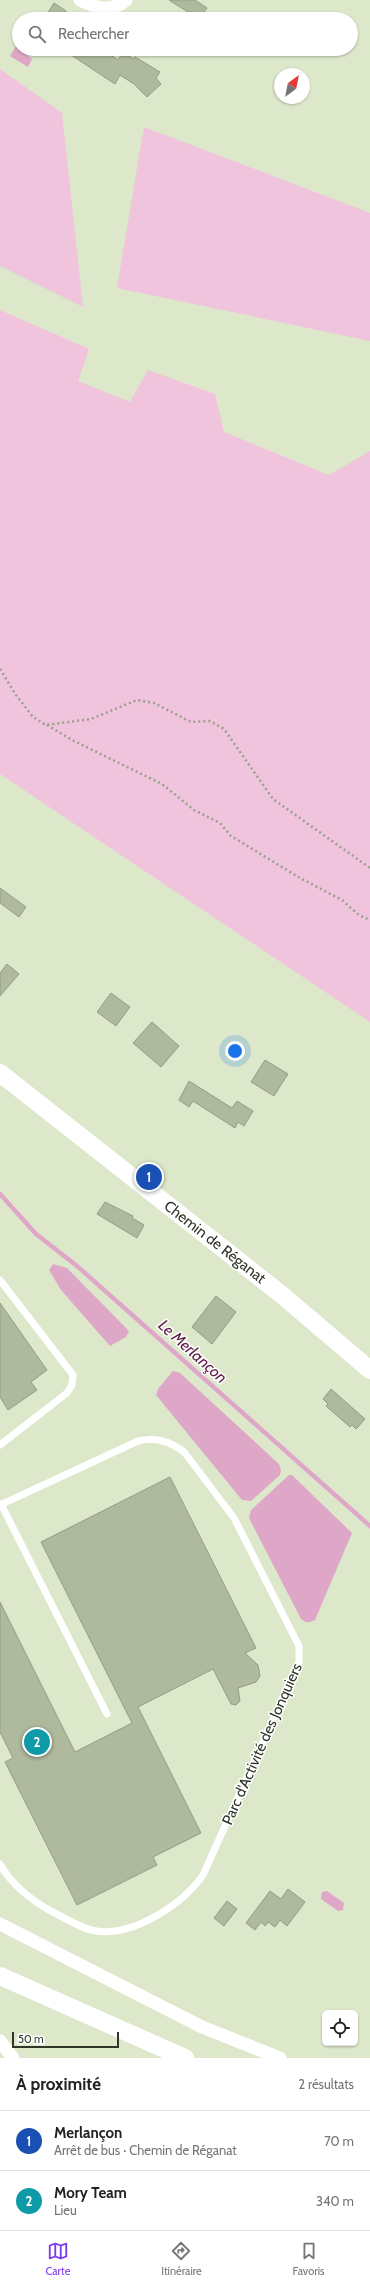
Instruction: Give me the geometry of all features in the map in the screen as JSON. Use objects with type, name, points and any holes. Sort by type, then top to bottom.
[{"type":"street","points":[[80,0],[101,9],[122,3]]},
{"type":"street","name":"Chemin de Réganat","points":[[0,1073],[282,1295],[370,1370]]},
{"type":"street","points":[[0,1924],[202,2027],[280,2058]]},
{"type":"street","points":[[0,1976],[185,2058]]},
{"type":"street","points":[[0,2041],[13,2058]]},
{"type":"lane","points":[[0,1280],[73,1375],[72,1385],[68,1393],[0,1444]]},
{"type":"lane","name":"Parc d'Activité des Jonquiers","points":[[0,1864],[18,1887],[40,1905],[72,1922],[96,1931],[120,1931],[140,1923],[181,1900],[194,1888],[206,1868],[299,1662],[300,1653],[299,1646],[234,1518],[185,1453],[176,1445],[163,1440],[150,1439],[138,1441],[1,1505]]},
{"type":"lane","points":[[1,1505],[107,1714]]},
{"type":"path","points":[[0,669],[16,695],[33,717],[72,740],[162,784],[194,810],[220,823],[231,836],[300,878],[342,900],[360,915],[370,920]]},
{"type":"path","points":[[46,725],[91,719],[137,700],[154,703],[191,722],[210,721],[224,729],[273,799],[370,868]]},
{"type":"shaded area","points":[[12,53],[12,56],[28,56],[32,59],[28,67],[10,56]]},
{"type":"shaded area","points":[[0,69],[62,113],[83,307],[0,266]]},
{"type":"shaded area","points":[[144,127],[370,213],[370,341],[117,288]]},
{"type":"shaded area","points":[[0,310],[89,349],[78,381],[130,402],[148,370],[215,394],[224,432],[329,475],[370,451],[370,1022],[0,774]]},
{"type":"shaded area","points":[[53,1264],[67,1268],[129,1331],[126,1337],[110,1346],[61,1290],[49,1270]]},
{"type":"shaded area","points":[[173,1371],[180,1373],[279,1464],[281,1470],[280,1475],[251,1501],[242,1500],[156,1395],[158,1389]]},
{"type":"shaded area","points":[[289,1475],[292,1475],[352,1533],[315,1620],[309,1622],[301,1619],[249,1518],[251,1510]]},
{"type":"shaded area","points":[[327,1891],[344,1903],[343,1910],[338,1911],[321,1899],[322,1892]]},
{"type":"building","points":[[169,0],[195,0],[207,8],[204,12],[188,12]]},
{"type":"building","points":[[54,3],[66,11],[65,12],[48,12]]},
{"type":"building","points":[[73,56],[112,56],[118,60],[120,56],[129,56],[133,59],[135,57],[160,72],[156,78],[161,84],[147,97],[134,84],[120,75],[115,84]]},
{"type":"building","points":[[0,888],[26,907],[19,917],[0,903]]},
{"type":"building","points":[[7,964],[19,974],[0,996],[0,973]]},
{"type":"building","points":[[111,993],[130,1007],[116,1026],[97,1012]]},
{"type":"building","points":[[152,1022],[179,1046],[161,1067],[133,1043]]},
{"type":"building","points":[[265,1060],[288,1074],[274,1096],[251,1082]]},
{"type":"building","points":[[189,1081],[232,1108],[237,1101],[253,1111],[244,1126],[238,1122],[235,1128],[193,1101],[189,1107],[179,1100]]},
{"type":"building","points":[[105,1202],[133,1216],[132,1218],[144,1225],[137,1238],[97,1214]]},
{"type":"building","points":[[216,1296],[236,1312],[212,1344],[192,1327]]},
{"type":"building","points":[[0,1303],[47,1370],[31,1382],[37,1390],[8,1410],[0,1397]]},
{"type":"building","points":[[331,1389],[365,1419],[356,1429],[352,1425],[350,1427],[326,1406],[328,1404],[323,1399]]},
{"type":"building","points":[[170,1477],[256,1648],[245,1653],[258,1665],[260,1676],[256,1682],[238,1688],[240,1701],[236,1705],[231,1704],[213,1669],[138,1707],[201,1833],[153,1857],[157,1865],[77,1905],[5,1762],[13,1758],[0,1732],[0,1602],[75,1752],[132,1723],[41,1542]]},
{"type":"building","points":[[288,1889],[305,1902],[287,1926],[280,1920],[275,1927],[268,1922],[265,1926],[261,1922],[255,1930],[246,1923],[270,1891],[281,1899]]},
{"type":"building","points":[[227,1901],[237,1909],[224,1926],[214,1918]]},
{"type":"waterway","name":"Le Merlançon","points":[[0,1194],[36,1234],[77,1266],[370,1526]]},
{"type":"place","name":"Merlançon","points":[[149,1177]]},
{"type":"place","name":"Mory Team","points":[[37,1742]]}]
